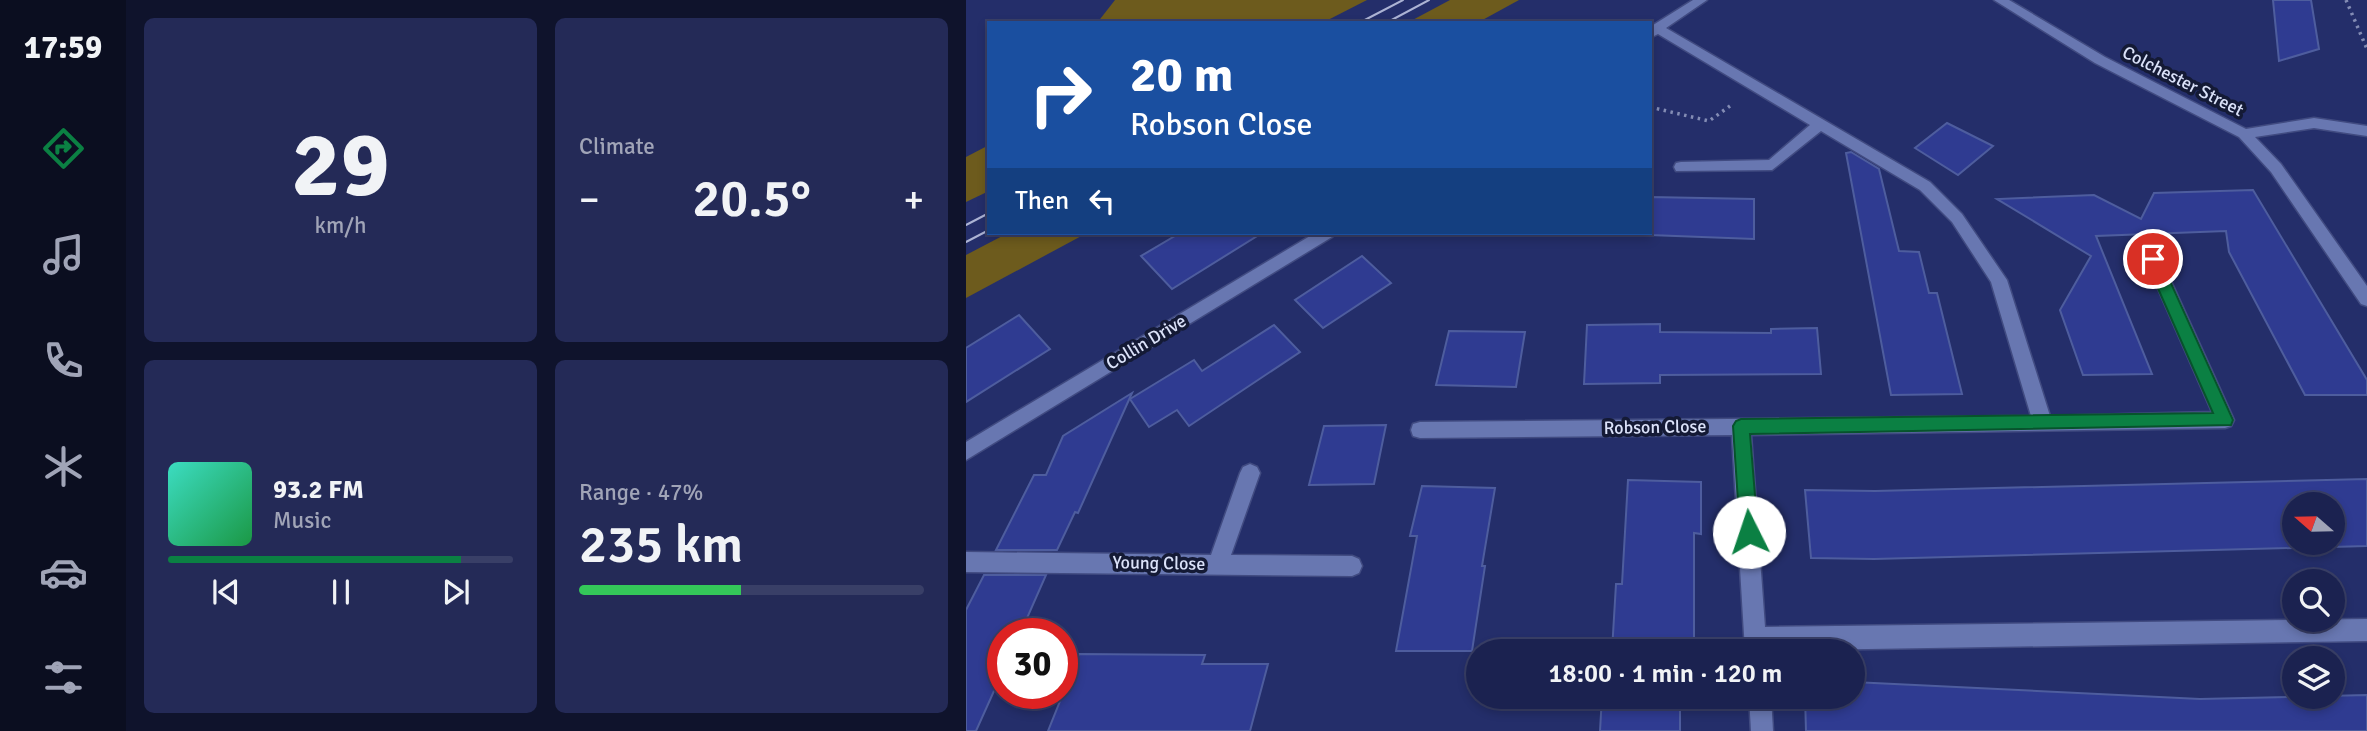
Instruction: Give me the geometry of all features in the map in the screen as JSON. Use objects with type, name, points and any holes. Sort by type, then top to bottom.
[{"type":"street","points":[[1701,0],[1654,31],[1757,87],[1925,186],[1956,218],[1999,280],[2043,424]]},
{"type":"street","name":"Colchester Street","points":[[2000,0],[2100,60],[2244,134],[2276,168],[2367,299]]},
{"type":"street","points":[[2244,134],[2314,123],[2367,131]]},
{"type":"street","points":[[1681,167],[1772,165],[1820,124]]},
{"type":"street","name":"Collin Drive","points":[[966,452],[1324,235]]},
{"type":"street","name":"Robson Close","points":[[1420,430],[2225,420],[2153,259]]},
{"type":"street","points":[[1741,426],[1756,639]]},
{"type":"street","points":[[1218,564],[1250,473]]},
{"type":"street","name":"Young Close","points":[[966,562],[1352,566]]},
{"type":"street","points":[[1865,642],[2367,630]]},
{"type":"street","points":[[1761,709],[1762,731]]},
{"type":"path","points":[[2346,0],[2367,49]]},
{"type":"path","points":[[1652,107],[1709,121],[1757,87]]},
{"type":"shaded area","points":[[1115,0],[1367,0],[1326,21],[1099,21]]},
{"type":"shaded area","points":[[1450,0],[1519,0],[1481,21],[1411,21]]},
{"type":"shaded area","points":[[987,146],[987,192],[966,202],[966,157]]},
{"type":"shaded area","points":[[1004,235],[1083,235],[966,298],[966,255]]},
{"type":"building","points":[[2273,0],[2311,0],[2319,49],[2279,61]]},
{"type":"building","points":[[1947,123],[1993,146],[1958,175],[1915,148]]},
{"type":"building","points":[[1851,152],[1879,169],[1899,251],[1919,252],[1929,293],[1937,293],[1962,394],[1891,395],[1846,153]]},
{"type":"building","points":[[2253,190],[2367,380],[2367,395],[2305,395],[2229,252],[2226,231],[2096,236],[2152,374],[2083,375],[2060,310],[2091,256],[1997,199],[2094,195],[2141,219],[2154,193]]},
{"type":"building","points":[[1652,197],[1754,199],[1754,239],[1650,235]]},
{"type":"building","points":[[1177,235],[1259,235],[1172,289],[1141,256]]},
{"type":"building","points":[[1362,256],[1391,283],[1323,328],[1295,300]]},
{"type":"building","points":[[1019,315],[1050,349],[966,402],[966,348]]},
{"type":"building","points":[[1660,324],[1660,332],[1771,333],[1771,329],[1817,328],[1821,374],[1660,375],[1660,383],[1584,384],[1587,325]]},
{"type":"building","points":[[1274,325],[1300,352],[1189,426],[1177,410],[1149,427],[1130,399],[1194,360],[1202,371]]},
{"type":"building","points":[[1449,331],[1525,332],[1516,387],[1436,385]]},
{"type":"building","points":[[1132,393],[1078,513],[1075,512],[1057,550],[996,550],[1034,475],[1046,475],[1063,436]]},
{"type":"building","points":[[1386,425],[1374,484],[1309,485],[1324,426]]},
{"type":"building","points":[[2367,479],[2367,546],[2345,547],[2345,492],[2282,492],[2282,548],[1874,559],[1811,558],[1805,490],[1875,491]]},
{"type":"building","points":[[1628,480],[1701,482],[1701,534],[1694,533],[1694,639],[1613,639],[1616,584],[1622,584]]},
{"type":"building","points":[[1422,486],[1495,488],[1474,639],[1466,639],[1466,651],[1396,651],[1417,536],[1410,536]]},
{"type":"building","points":[[984,575],[1046,575],[1027,618],[987,618],[987,707],[976,731],[966,731],[966,610]]},
{"type":"building","points":[[1079,654],[1205,655],[1202,664],[1268,664],[1250,731],[1048,731],[1057,709],[1078,709]]},
{"type":"building","points":[[1865,683],[2200,699],[2282,697],[2282,709],[2345,709],[2345,696],[2367,695],[2367,731],[1806,731],[1805,709],[1865,709]]},
{"type":"building","points":[[1601,709],[1680,709],[1680,731],[1600,731]]},
{"type":"tram line","points":[[1363,21],[1403,0]]},
{"type":"tram line","points":[[1390,21],[1429,0]]},
{"type":"tram line","points":[[966,225],[987,214]]},
{"type":"tram line","points":[[966,242],[987,231]]},
{"type":"route","points":[[1749,532],[1741,426],[2225,420],[2153,259]]}]
